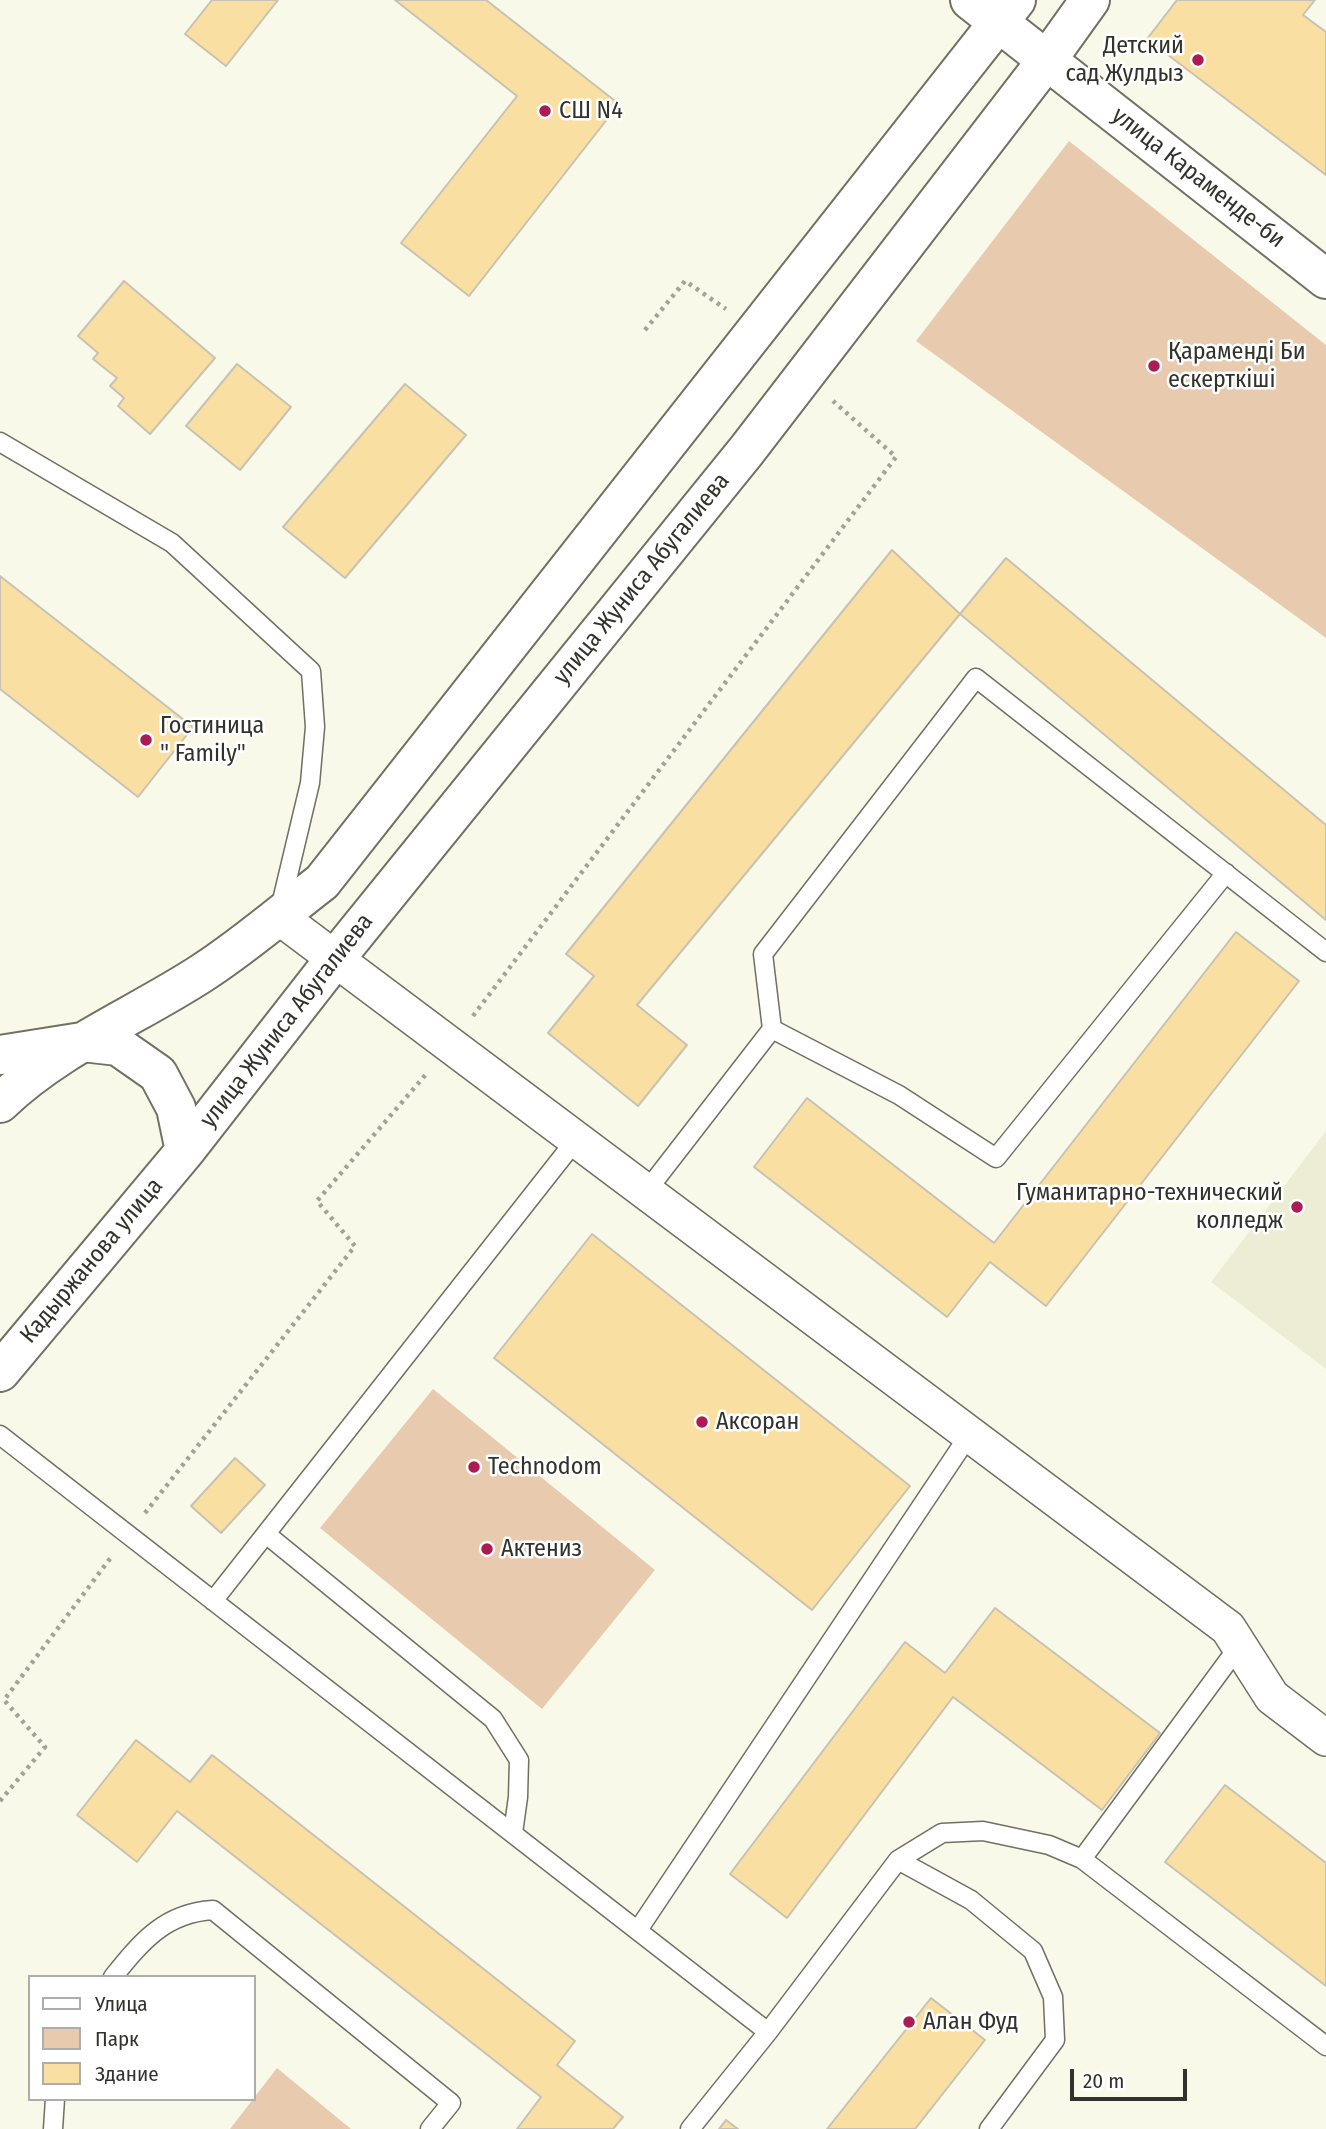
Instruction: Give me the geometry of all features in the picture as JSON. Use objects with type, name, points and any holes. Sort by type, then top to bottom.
[{"type":"main road","name":"улица Жуниса Абугалиева","points":[[185,1151],[334,960],[804,376],[1090,0]]},
{"type":"main road","name":"улица Караменде-би","points":[[995,7],[1047,60],[1326,279]]},
{"type":"main road","points":[[0,1103],[16,1087],[82,1042],[203,972],[322,883],[756,331],[995,7]]},
{"type":"main road","points":[[0,1055],[82,1042],[118,1046],[158,1074],[176,1108],[185,1151]]},
{"type":"main road","name":"Кадыржанова улица","points":[[7,1355],[185,1151]]},
{"type":"street","points":[[278,916],[1228,1628],[1272,1697],[1326,1738]]},
{"type":"lane","points":[[0,442],[172,543],[311,671],[314,727],[310,783],[278,916]]},
{"type":"lane","points":[[645,1193],[772,1029],[763,954],[976,678],[1326,952]]},
{"type":"lane","points":[[772,1029],[899,1095],[996,1158],[1226,873]]},
{"type":"lane","points":[[213,1601],[575,1140]]},
{"type":"lane","points":[[0,1435],[768,2032]]},
{"type":"lane","points":[[638,1930],[969,1435]]},
{"type":"lane","points":[[266,1534],[493,1719],[519,1759],[513,1833]]},
{"type":"lane","points":[[1082,1859],[1239,1646]]},
{"type":"lane","points":[[690,2129],[768,2032],[898,1860],[942,1833],[983,1831],[1049,1845],[1082,1859],[1326,2046]]},
{"type":"lane","points":[[898,1860],[971,1900],[1033,1951],[1053,1997],[1055,2040],[989,2129]]},
{"type":"lane","points":[[115,1975],[135,1949],[165,1923],[189,1911],[213,1910],[451,2103],[430,2129]]},
{"type":"lane","points":[[52,2129],[55,2101]]},
{"type":"path","points":[[645,330],[685,281],[756,331]]},
{"type":"path","points":[[0,1801],[46,1747],[4,1700],[128,1535],[355,1246],[317,1201],[450,1047],[896,457],[804,376]]},
{"type":"shaded area","name":"Гуманитарно-технический колледж","points":[[1326,1131],[1326,1369],[1211,1282]]},
{"type":"green space","points":[[1069,141],[1326,345],[1326,638],[916,341]]},
{"type":"green space","name":"Актениз","points":[[433,1389],[655,1570],[542,1709],[320,1528]]},
{"type":"green space","points":[[277,2068],[351,2129],[230,2129],[252,2101],[256,2101],[256,2095]]},
{"type":"building","points":[[212,0],[278,0],[226,66],[185,34]]},
{"type":"building","points":[[395,0],[486,0],[619,104],[469,296],[401,243],[517,96]]},
{"type":"building","points":[[1177,0],[1315,0],[1303,15],[1326,32],[1326,175],[1147,39]]},
{"type":"building","points":[[124,281],[215,358],[150,434],[118,406],[124,398],[110,386],[117,378],[93,359],[98,353],[78,336]]},
{"type":"building","points":[[237,364],[291,407],[240,470],[186,426]]},
{"type":"building","points":[[405,384],[466,435],[345,578],[283,527]]},
{"type":"building","points":[[892,550],[960,614],[637,1005],[687,1045],[638,1106],[548,1033],[594,976],[566,954]]},
{"type":"building","points":[[1006,558],[1326,825],[1326,920],[960,614]]},
{"type":"building","points":[[0,576],[193,727],[138,797],[0,689]]},
{"type":"building","points":[[1236,932],[1299,981],[1046,1306],[990,1262],[947,1317],[754,1167],[807,1098],[994,1243]]},
{"type":"building","name":"Аксоран","points":[[592,1234],[910,1486],[812,1610],[494,1358]]},
{"type":"building","points":[[235,1458],[265,1485],[221,1533],[191,1506]]},
{"type":"building","points":[[995,1608],[1160,1733],[1102,1810],[953,1697],[787,1918],[730,1874],[905,1642],[945,1673]]},
{"type":"building","points":[[136,1740],[190,1782],[212,1755],[575,2041],[557,2065],[623,2117],[613,2129],[517,2129],[541,2097],[177,1811],[137,1862],[77,1815]]},
{"type":"building","points":[[1225,1785],[1326,1863],[1326,1986],[1165,1862]]},
{"type":"building","points":[[931,1998],[985,2040],[915,2129],[827,2129]]},
{"type":"building","points":[[726,2120],[738,2129],[719,2129]]},
{"type":"place","name":"Детский сад Жулдыз","points":[[1198,60]]},
{"type":"place","name":"СШ N4","points":[[545,111]]},
{"type":"place","name":"Қараменді Би ескерткіші","points":[[1154,366]]},
{"type":"place","name":"Гостиница \" Family\"","points":[[146,740]]},
{"type":"place","name":"Гуманитарно-технический колледж","points":[[1297,1207]]},
{"type":"place","name":"Аксоран","points":[[702,1422]]},
{"type":"place","name":"Technodom","points":[[474,1467]]},
{"type":"place","name":"Актениз","points":[[487,1549]]},
{"type":"place","name":"Алан Фуд","points":[[909,2022]]}]
